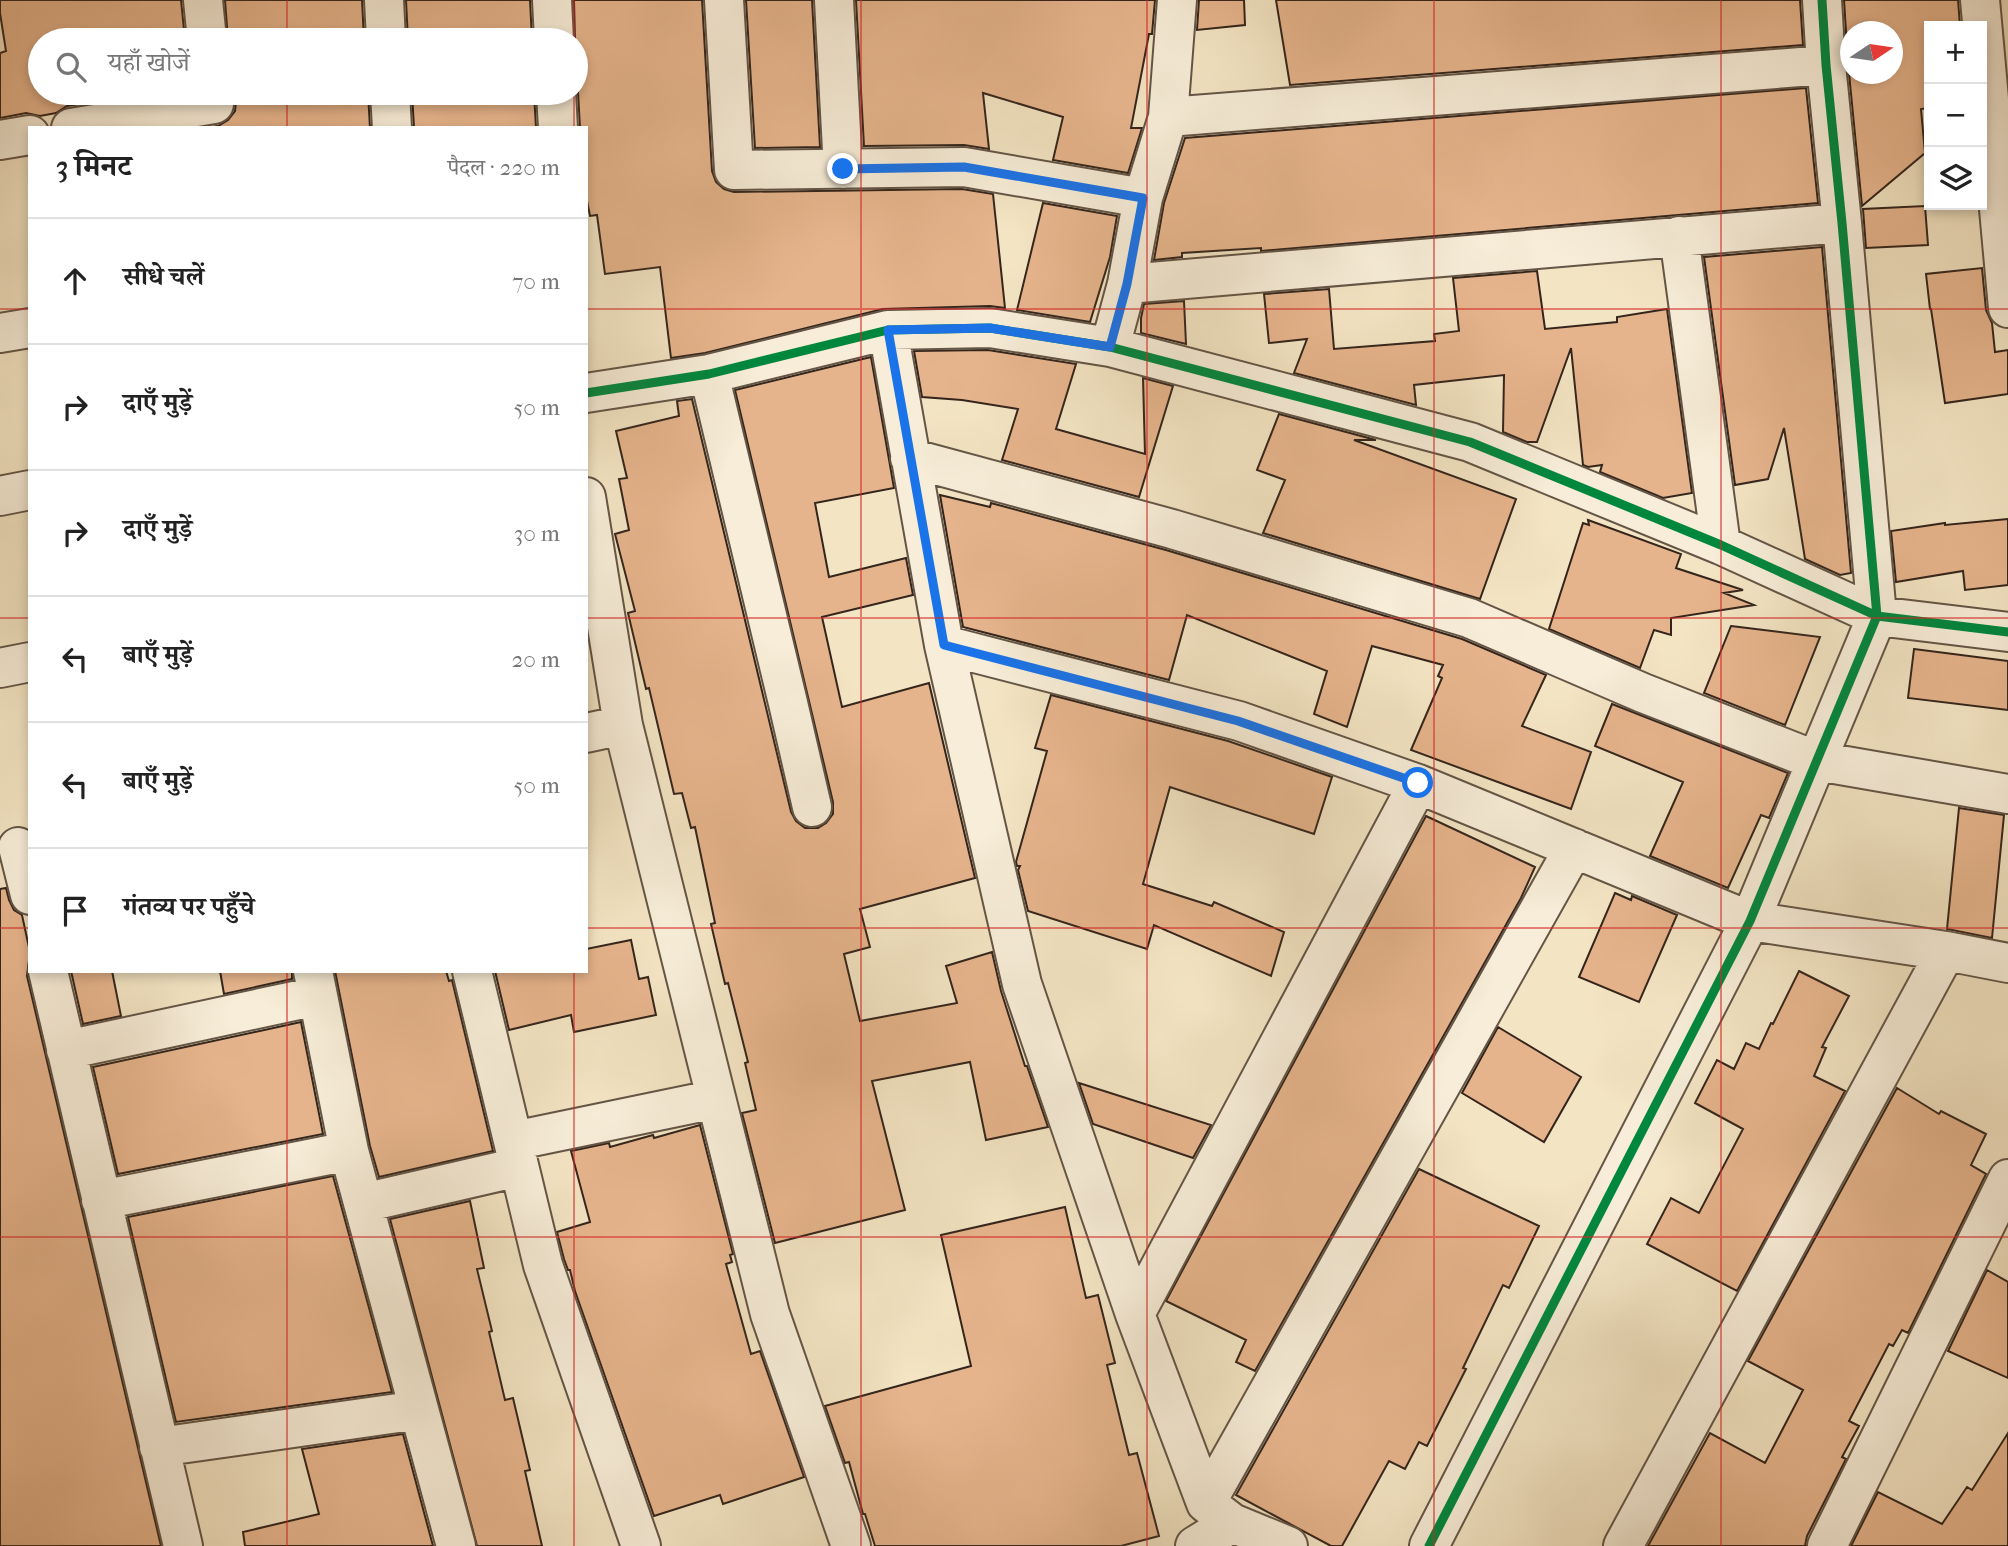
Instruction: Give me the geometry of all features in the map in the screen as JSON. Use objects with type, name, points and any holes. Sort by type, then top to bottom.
[{"type":"street","points":[[203,0],[206,28]]},
{"type":"street","points":[[384,0],[385,28]]},
{"type":"street","points":[[552,0],[553,28]]},
{"type":"street","points":[[724,0],[734,170],[964,167],[1143,198]]},
{"type":"street","points":[[834,0],[843,169]]},
{"type":"street","points":[[1110,347],[1127,284],[1143,198],[1168,117],[1177,0]]},
{"type":"street","points":[[1429,1546],[1750,921],[1877,615],[1822,0]]},
{"type":"street","points":[[1980,0],[2008,308]]},
{"type":"street","points":[[1168,117],[1826,65]]},
{"type":"street","points":[[391,105],[392,126]]},
{"type":"street","points":[[557,105],[558,126]]},
{"type":"street","points":[[85,126],[214,108]]},
{"type":"street","points":[[0,140],[28,135]]},
{"type":"street","points":[[1127,284],[1842,223]]},
{"type":"street","points":[[1679,236],[1721,545]]},
{"type":"street","points":[[0,333],[28,328]]},
{"type":"street","points":[[588,393],[709,374],[888,330],[990,328],[1110,347],[1470,442],[1721,545],[1877,615],[2008,632]]},
{"type":"street","points":[[888,330],[944,645],[1022,984],[1135,1314],[1219,1513],[1289,1546]]},
{"type":"street","points":[[709,374],[812,807]]},
{"type":"street","points":[[910,458],[1172,529],[1469,618],[1643,692],[1816,761],[2008,794]]},
{"type":"street","points":[[0,496],[28,489]]},
{"type":"street","points":[[588,509],[623,725],[770,1314],[851,1546]]},
{"type":"street","points":[[944,645],[1238,721],[1418,783],[1750,921],[2008,963]]},
{"type":"street","points":[[0,668],[28,662]]},
{"type":"street","points":[[588,733],[623,725]]},
{"type":"street","points":[[1135,1314],[1418,783]]},
{"type":"street","points":[[16,848],[28,888]]},
{"type":"street","points":[[1195,1546],[1219,1513],[1574,848]]},
{"type":"street","points":[[1623,1546],[1946,951]]},
{"type":"street","points":[[48,973],[183,1546]]},
{"type":"street","points":[[472,973],[543,1265],[641,1546]]},
{"type":"street","points":[[66,1050],[315,984],[349,1152],[456,1546]]},
{"type":"street","points":[[363,1203],[516,1154],[716,1099]]},
{"type":"street","points":[[101,1199],[349,1152]]},
{"type":"street","points":[[1827,1546],[2008,1180]]},
{"type":"street","points":[[159,1447],[419,1410]]},
{"type":"building","points":[[0,0],[181,0],[184,28],[28,28],[28,105],[73,105],[56,113],[40,116],[26,113],[0,118],[0,53],[6,51]]},
{"type":"building","points":[[225,0],[362,0],[363,28],[227,28]]},
{"type":"building","points":[[406,0],[530,0],[531,28],[407,28]]},
{"type":"building","points":[[574,0],[702,0],[712,171],[716,182],[724,189],[734,192],[962,189],[993,194],[1005,308],[990,306],[883,309],[705,353],[671,358],[660,267],[605,274],[597,215],[590,216],[588,206],[588,126],[580,126],[579,105],[588,105],[588,28],[575,28]]},
{"type":"building","points":[[746,0],[812,0],[820,147],[755,148]]},
{"type":"building","points":[[856,0],[1155,0],[1152,34],[1149,34],[1131,128],[1142,128],[1128,173],[1053,160],[1063,117],[983,93],[989,149],[964,145],[864,146]]},
{"type":"building","points":[[1199,0],[1244,0],[1245,25],[1197,30]]},
{"type":"building","points":[[1276,0],[1800,0],[1803,45],[1290,85]]},
{"type":"building","points":[[1844,0],[1958,0],[1960,21],[1924,21],[1924,109],[1921,109],[1924,154],[1862,206],[1850,84],[1903,84],[1903,21],[1845,21]]},
{"type":"building","points":[[1806,88],[1818,203],[1261,251],[1261,248],[1182,253],[1182,257],[1154,260],[1164,203],[1185,138]]},
{"type":"building","points":[[236,105],[369,105],[370,126],[218,126],[228,120],[235,111]]},
{"type":"building","points":[[413,105],[535,105],[536,126],[414,126]]},
{"type":"building","points":[[1043,203],[1117,216],[1110,257],[1090,322],[1017,310]]},
{"type":"building","points":[[1924,206],[1928,245],[1866,248],[1863,209]]},
{"type":"building","points":[[1822,247],[1851,573],[1840,575],[1805,559],[1784,428],[1768,479],[1735,485],[1704,257]]},
{"type":"building","points":[[1982,268],[1986,310],[1992,323],[1995,352],[2008,350],[2008,394],[1945,403],[1926,274]]},
{"type":"building","points":[[1537,271],[1545,329],[1617,322],[1617,317],[1667,309],[1692,493],[1663,498],[1600,472],[1602,465],[1583,465],[1571,348],[1537,442],[1527,442],[1503,432],[1504,375],[1414,385],[1416,405],[1294,373],[1307,339],[1269,343],[1264,294],[1329,289],[1334,349],[1435,341],[1434,334],[1459,331],[1453,278]]},
{"type":"building","points":[[1184,301],[1186,344],[1141,333],[1144,304]]},
{"type":"building","points":[[988,350],[1076,364],[1056,429],[1145,454],[1143,378],[1173,386],[1139,497],[1002,460],[1018,409],[922,397],[914,351]]},
{"type":"building","points":[[871,357],[894,488],[815,503],[829,577],[906,558],[913,595],[822,617],[842,707],[929,683],[975,878],[860,909],[870,947],[844,954],[860,1021],[957,1003],[946,966],[992,952],[1001,991],[1025,1066],[1048,1127],[986,1140],[970,1062],[872,1081],[905,1210],[775,1243],[742,1113],[756,1110],[745,1063],[748,1062],[711,924],[715,923],[695,827],[691,828],[682,793],[674,794],[628,613],[635,611],[615,534],[629,530],[619,479],[627,478],[616,431],[679,416],[677,401],[692,399],[791,812],[796,821],[805,828],[818,828],[833,814],[833,802],[735,390]]},
{"type":"building","points":[[1279,414],[1376,440],[1354,440],[1516,499],[1480,599],[1263,533],[1285,480],[1257,470]]},
{"type":"building","points":[[940,495],[990,507],[991,503],[1166,550],[1462,639],[1546,675],[1522,726],[1591,752],[1571,809],[1411,750],[1442,678],[1438,676],[1443,665],[1372,646],[1347,727],[1314,714],[1327,671],[1187,615],[1169,680],[963,627]]},
{"type":"building","points":[[2008,519],[2008,585],[1965,590],[1963,571],[1896,582],[1891,531],[1945,523]]},
{"type":"building","points":[[1588,520],[1681,554],[1676,568],[1743,590],[1724,593],[1754,605],[1671,618],[1671,635],[1654,630],[1640,668],[1549,629],[1583,523],[1589,525]]},
{"type":"building","points":[[1731,626],[1820,637],[1785,725],[1704,693]]},
{"type":"building","points":[[1914,649],[2008,661],[2008,710],[1908,698]]},
{"type":"building","points":[[1051,695],[1228,741],[1332,777],[1314,834],[1170,787],[1143,884],[1212,906],[1214,902],[1284,932],[1271,976],[1154,925],[1147,949],[1028,911],[1018,870],[1020,866],[1017,866],[1016,862],[1047,751],[1035,748]]},
{"type":"building","points":[[1612,704],[1788,773],[1769,818],[1761,815],[1728,888],[1650,856],[1683,782],[1595,746]]},
{"type":"building","points":[[1959,808],[2004,815],[1992,938],[1947,929]]},
{"type":"building","points":[[1426,816],[1535,867],[1521,898],[1255,1371],[1236,1362],[1246,1340],[1166,1301]]},
{"type":"building","points":[[6,888],[14,910],[22,915],[28,943],[27,976],[161,1546],[0,1546],[0,889]]},
{"type":"building","points":[[1615,893],[1631,900],[1632,896],[1677,915],[1639,1002],[1579,977]]},
{"type":"building","points":[[631,940],[639,979],[648,977],[656,1015],[574,1032],[571,1015],[509,1030],[495,973],[588,973],[588,949]]},
{"type":"building","points":[[1799,971],[1849,996],[1822,1047],[1826,1048],[1814,1076],[1845,1091],[1737,1291],[1647,1244],[1671,1198],[1699,1213],[1743,1129],[1695,1103],[1717,1060],[1734,1069],[1746,1043],[1759,1049]]},
{"type":"building","points":[[71,973],[112,973],[121,1016],[83,1024]]},
{"type":"building","points":[[220,973],[292,973],[292,979],[224,994]]},
{"type":"building","points":[[335,973],[447,973],[449,981],[452,980],[493,1151],[379,1177],[370,1146]]},
{"type":"building","points":[[301,1022],[323,1134],[118,1174],[93,1067]]},
{"type":"building","points":[[1498,1027],[1581,1077],[1544,1142],[1462,1093]]},
{"type":"building","points":[[1079,1083],[1211,1125],[1193,1158],[1093,1124]]},
{"type":"building","points":[[1897,1088],[1939,1114],[1941,1111],[1986,1134],[1971,1165],[1986,1174],[1908,1333],[1902,1330],[1893,1346],[1889,1344],[1849,1421],[1859,1426],[1842,1457],[1846,1459],[1807,1536],[1805,1546],[1648,1546],[1710,1433],[1765,1463],[1803,1390],[1748,1361]]},
{"type":"building","points":[[700,1125],[733,1254],[730,1255],[732,1262],[726,1264],[751,1354],[760,1351],[804,1477],[723,1504],[720,1495],[654,1516],[564,1259],[557,1232],[590,1222],[571,1151],[609,1143],[610,1147]]},
{"type":"building","points":[[1419,1169],[1539,1226],[1509,1288],[1503,1285],[1463,1368],[1466,1369],[1427,1446],[1419,1442],[1405,1469],[1389,1461],[1342,1546],[1331,1546],[1236,1495]]},
{"type":"building","points":[[333,1176],[392,1392],[176,1422],[128,1217]]},
{"type":"building","points":[[470,1201],[484,1268],[477,1269],[492,1331],[489,1332],[505,1400],[513,1398],[530,1470],[525,1471],[542,1546],[477,1546],[390,1219]]},
{"type":"building","points":[[1065,1207],[1086,1298],[1098,1295],[1115,1363],[1107,1365],[1129,1455],[1137,1453],[1159,1536],[1121,1546],[875,1546],[849,1462],[845,1463],[825,1406],[971,1366],[941,1235]]},
{"type":"building","points":[[1987,1270],[2008,1282],[2008,1378],[1948,1351]]},
{"type":"building","points":[[2008,1433],[2008,1546],[1851,1546],[1878,1492],[1942,1524],[1967,1487],[1972,1490]]},
{"type":"building","points":[[403,1434],[433,1546],[245,1546],[243,1532],[319,1514],[302,1449]]},
{"type":"cycle path","points":[[1429,1546],[1750,921],[1877,616],[1822,0]]},
{"type":"cycle path","points":[[588,393],[709,374],[888,330],[990,328],[1110,347],[1470,442],[1721,545],[1877,616],[2008,632]]},
{"type":"route","points":[[843,169],[964,167],[1143,198],[1127,284],[1110,347],[990,328],[888,330],[944,645],[1238,721],[1418,783]]}]
